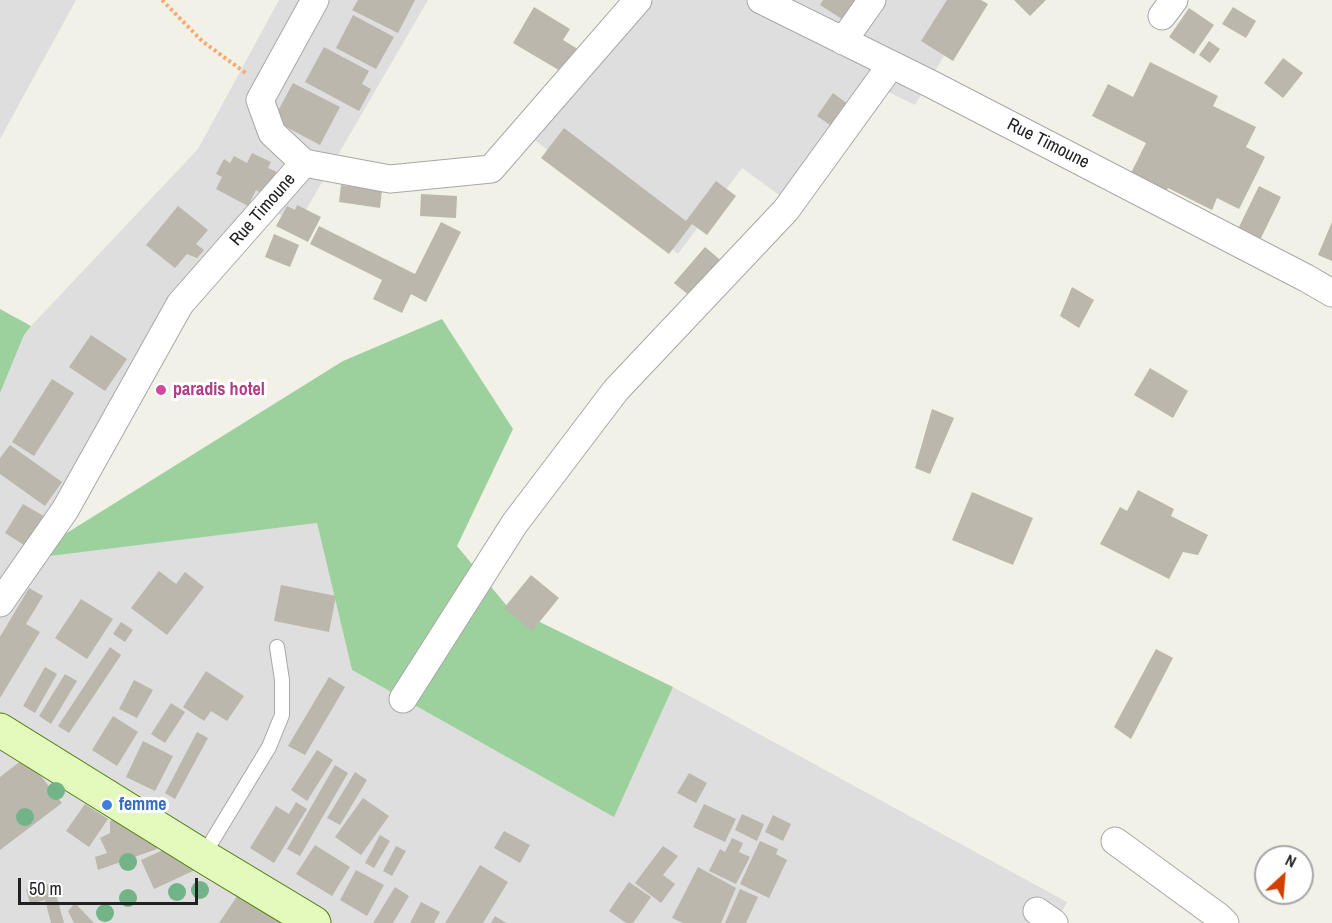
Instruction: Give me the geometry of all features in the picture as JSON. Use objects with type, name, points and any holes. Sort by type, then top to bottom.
[{"type":"main road","points":[[0,730],[314,923]]},
{"type":"street","points":[[304,163],[272,133],[260,100],[315,0]]},
{"type":"street","name":"Rue Timoune","points":[[0,603],[65,510],[180,304],[304,163],[390,179],[490,169],[638,0]]},
{"type":"street","name":"Rue Timoune","points":[[761,0],[943,90],[1332,293]]},
{"type":"street","points":[[843,41],[872,0]]},
{"type":"street","points":[[403,699],[514,523],[615,390],[786,210],[891,65]]},
{"type":"street","points":[[1115,841],[1225,923]]},
{"type":"lane","points":[[202,856],[269,747],[282,715],[282,680],[277,647]]},
{"type":"path","points":[[162,0],[202,40],[267,89]]},
{"type":"shaded area","points":[[0,0],[76,0],[0,139]]},
{"type":"shaded area","points":[[279,0],[428,0],[296,227],[258,198],[26,558],[317,523],[352,670],[614,816],[673,687],[1067,902],[1056,923],[0,923],[0,393],[24,335],[31,326],[198,149]]},
{"type":"shaded area","points":[[623,0],[977,0],[915,105],[868,82],[793,205],[742,168],[678,254],[516,125]]},
{"type":"green space","points":[[0,309],[31,326],[24,335],[0,393]]},
{"type":"green space","points":[[442,319],[513,429],[457,546],[507,606],[673,687],[614,817],[352,670],[317,523],[25,559],[343,361]]},
{"type":"building","points":[[358,0],[415,0],[398,33],[352,10]]},
{"type":"building","points":[[823,0],[858,0],[845,21],[820,5]]},
{"type":"building","points":[[947,0],[981,0],[988,4],[953,61],[921,41]]},
{"type":"building","points":[[1014,0],[1046,0],[1030,16]]},
{"type":"building","points":[[534,7],[570,29],[563,40],[581,51],[567,75],[513,43]]},
{"type":"building","points":[[1233,7],[1256,21],[1246,38],[1222,24]]},
{"type":"building","points":[[1189,8],[1214,25],[1194,54],[1169,37]]},
{"type":"building","points":[[353,15],[394,37],[376,69],[336,48]]},
{"type":"building","points":[[1209,41],[1220,49],[1210,63],[1199,55]]},
{"type":"building","points":[[324,47],[369,71],[362,84],[371,89],[359,111],[305,82]]},
{"type":"building","points":[[1283,58],[1303,73],[1283,98],[1264,83]]},
{"type":"building","points":[[1150,62],[1218,96],[1213,106],[1256,127],[1246,147],[1265,157],[1239,209],[1217,198],[1212,210],[1168,188],[1164,195],[1129,177],[1146,143],[1092,116],[1108,84],[1133,97]]},
{"type":"building","points":[[293,83],[340,107],[320,145],[273,120]]},
{"type":"building","points":[[833,93],[848,104],[833,127],[817,116]]},
{"type":"building","points":[[564,128],[686,221],[716,181],[736,196],[707,235],[692,224],[669,254],[541,158]]},
{"type":"building","points":[[252,153],[271,162],[268,168],[277,172],[265,195],[256,190],[248,206],[216,189],[222,177],[216,174],[224,159],[230,163],[234,156],[247,163]]},
{"type":"building","points":[[341,185],[382,190],[380,208],[339,202]]},
{"type":"building","points":[[1259,186],[1281,197],[1259,242],[1237,231]]},
{"type":"building","points":[[421,194],[457,196],[456,218],[420,216]]},
{"type":"building","points":[[297,205],[321,217],[308,242],[276,226],[287,206],[295,210]]},
{"type":"building","points":[[178,206],[208,230],[196,244],[204,250],[197,258],[187,254],[175,268],[146,245]]},
{"type":"building","points":[[441,222],[461,232],[426,302],[411,294],[402,313],[373,299],[382,280],[310,244],[319,226],[415,274]]},
{"type":"building","points":[[1332,222],[1332,261],[1318,255]]},
{"type":"building","points":[[274,234],[299,245],[290,267],[265,257]]},
{"type":"building","points":[[705,247],[738,275],[708,311],[674,283]]},
{"type":"building","points":[[1072,287],[1094,300],[1079,328],[1060,316]]},
{"type":"building","points":[[91,335],[127,359],[105,391],[69,367]]},
{"type":"building","points":[[1150,368],[1188,391],[1173,418],[1134,395]]},
{"type":"building","points":[[52,379],[74,393],[34,456],[12,442]]},
{"type":"building","points":[[932,409],[954,418],[930,474],[915,468]]},
{"type":"building","points":[[10,445],[62,482],[45,506],[0,474],[0,458]]},
{"type":"building","points":[[1138,490],[1174,509],[1171,516],[1208,535],[1198,555],[1183,552],[1169,579],[1100,544],[1120,507],[1127,511]]},
{"type":"building","points":[[972,492],[1033,518],[1013,565],[952,540]]},
{"type":"building","points":[[23,504],[54,522],[35,552],[5,533]]},
{"type":"building","points":[[159,571],[176,584],[185,572],[204,587],[167,635],[131,608]]},
{"type":"building","points":[[531,575],[559,598],[532,631],[504,608]]},
{"type":"building","points":[[281,585],[336,596],[329,632],[274,621]]},
{"type":"building","points":[[29,588],[43,596],[26,624],[40,632],[0,698],[0,637]]},
{"type":"building","points":[[81,599],[113,619],[87,659],[55,638]]},
{"type":"building","points":[[121,622],[133,630],[125,642],[113,634]]},
{"type":"building","points":[[110,647],[121,655],[69,733],[58,726]]},
{"type":"building","points":[[1156,649],[1173,658],[1131,739],[1114,727]]},
{"type":"building","points":[[45,667],[57,674],[35,713],[23,706]]},
{"type":"building","points":[[206,671],[244,696],[227,721],[211,711],[204,721],[183,707]]},
{"type":"building","points":[[65,674],[77,681],[51,724],[39,716]]},
{"type":"building","points":[[329,677],[345,687],[305,755],[288,746]]},
{"type":"building","points":[[134,680],[153,690],[137,718],[119,709]]},
{"type":"building","points":[[171,703],[185,712],[165,743],[151,734]]},
{"type":"building","points":[[113,716],[138,732],[117,766],[92,750]]},
{"type":"building","points":[[197,732],[208,738],[175,799],[165,793]]},
{"type":"building","points":[[143,741],[173,756],[155,791],[126,777]]},
{"type":"building","points":[[317,750],[333,760],[307,801],[291,790]]},
{"type":"building","points":[[26,757],[62,803],[0,850],[0,777]]},
{"type":"building","points":[[335,765],[348,773],[300,856],[287,849]]},
{"type":"building","points":[[355,772],[367,780],[340,825],[327,818]]},
{"type":"building","points":[[689,773],[707,783],[696,803],[677,793]]},
{"type":"building","points":[[363,798],[389,816],[361,855],[335,837]]},
{"type":"building","points":[[296,802],[307,809],[274,863],[250,848],[276,806],[289,814]]},
{"type":"building","points":[[85,804],[108,819],[89,847],[66,831]]},
{"type":"building","points":[[704,804],[736,819],[725,842],[693,827]]},
{"type":"building","points":[[742,814],[764,824],[757,841],[735,830]]},
{"type":"building","points":[[125,815],[153,832],[157,849],[98,870],[95,857],[107,853],[100,838],[110,833],[110,821]]},
{"type":"building","points":[[773,815],[791,824],[783,841],[765,832]]},
{"type":"building","points":[[504,831],[530,845],[520,863],[494,848]]},
{"type":"building","points":[[380,835],[390,841],[374,868],[365,863]]},
{"type":"building","points":[[732,838],[743,843],[739,852],[750,857],[736,884],[709,871],[720,849],[725,852]]},
{"type":"building","points":[[760,841],[778,849],[776,854],[787,860],[769,898],[740,884]]},
{"type":"building","points":[[315,845],[350,867],[332,896],[296,874]]},
{"type":"building","points":[[172,846],[195,870],[154,889],[141,860]]},
{"type":"building","points":[[396,846],[406,851],[392,876],[383,871]]},
{"type":"building","points":[[663,846],[678,856],[663,875],[675,884],[661,903],[635,883]]},
{"type":"building","points":[[480,865],[508,882],[483,923],[445,923]]},
{"type":"building","points":[[698,867],[736,888],[721,923],[683,923],[672,918]]},
{"type":"building","points":[[356,870],[384,885],[367,916],[340,900]]},
{"type":"building","points":[[629,882],[651,897],[633,923],[626,923],[609,911]]},
{"type":"building","points":[[53,883],[64,923],[51,923],[45,900],[30,904],[26,889]]},
{"type":"building","points":[[395,887],[409,896],[393,923],[373,923]]},
{"type":"building","points":[[740,889],[758,897],[746,923],[725,923]]},
{"type":"building","points":[[240,892],[287,923],[219,923]]},
{"type":"building","points":[[421,902],[440,912],[434,923],[410,923]]},
{"type":"building","points":[[75,903],[94,923],[74,923],[68,911]]},
{"type":"building","points":[[495,916],[506,923],[491,923]]},
{"type":"place","name":"paradis hotel","points":[[161,390]]},
{"type":"place","name":"femme","points":[[107,805]]}]
